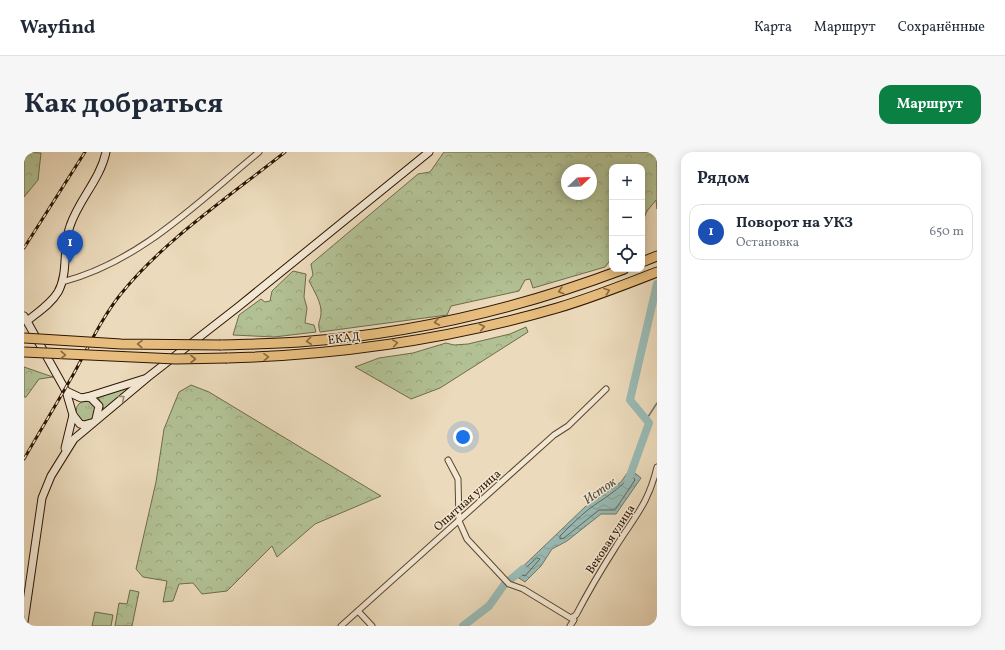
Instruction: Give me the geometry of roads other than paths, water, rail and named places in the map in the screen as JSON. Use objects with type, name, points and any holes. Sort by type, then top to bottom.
[{"type":"highway","points":[[645,261],[657,256]]},
{"type":"highway","name":"ЕКАД","points":[[24,338],[114,344],[221,345],[300,342],[445,321],[522,303],[616,272]]},
{"type":"highway","name":"ЕКАД","points":[[24,352],[168,358],[227,358],[318,353],[444,336],[558,308],[657,272]]},
{"type":"main road","points":[[66,391],[91,398],[99,406],[94,421],[84,425],[80,424],[73,414],[66,391],[25,320],[52,300],[62,282],[70,225],[93,186],[106,152]]},
{"type":"main road","points":[[24,622],[42,498],[50,476],[74,439],[148,377],[238,307],[429,152]]},
{"type":"main road","points":[[63,454],[71,430],[74,404],[84,397],[148,377]]},
{"type":"street","points":[[62,282],[87,275],[122,258],[153,239],[258,152]]},
{"type":"street","name":"Опытная улица","points":[[341,626],[606,389]]},
{"type":"street","points":[[448,460],[458,479],[459,522],[467,538],[507,582],[523,589],[573,619]]},
{"type":"street","name":"Вековая улица","points":[[570,626],[605,564],[645,504],[653,486],[657,467]]},
{"type":"street","points":[[358,611],[372,626]]},
{"type":"water","points":[[630,469],[641,478],[616,514],[601,514],[567,541],[552,549],[541,566],[525,582],[514,575],[586,506],[621,482]]},
{"type":"waterway","name":"Исток","points":[[628,481],[649,423],[630,400],[657,284]]},
{"type":"waterway","points":[[646,420],[657,403]]},
{"type":"waterway","name":"Исток","points":[[463,626],[489,606],[504,585],[523,569]]},
{"type":"railway","points":[[24,248],[85,152]]},
{"type":"railway","points":[[24,459],[113,304],[137,275],[198,219],[285,152]]},
{"type":"place","name":"Поворот на УКЗ","points":[[70,263]]}]
